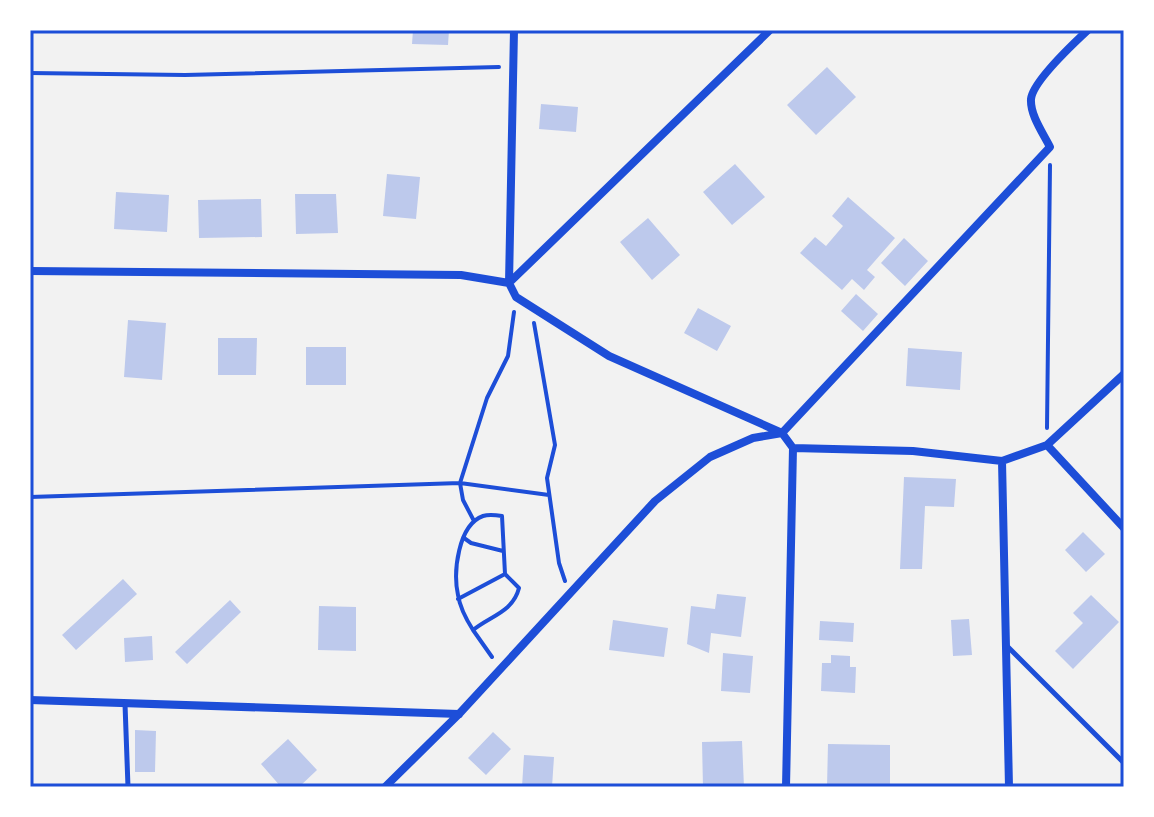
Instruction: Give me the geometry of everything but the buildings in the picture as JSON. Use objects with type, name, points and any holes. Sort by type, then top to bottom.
[{"type":"street","points":[[514,30],[509,283],[516,297],[609,356],[782,433],[793,448],[786,787]]},
{"type":"street","points":[[509,283],[770,30]]},
{"type":"street","points":[[385,787],[459,714],[655,501],[683,476],[710,457],[753,438],[782,433],[1050,147],[1033,111],[1031,97],[1039,83],[1088,30]]},
{"type":"street","points":[[30,271],[461,275],[509,283]]},
{"type":"street","points":[[793,448],[913,451],[1002,461],[1047,445],[1124,374]]},
{"type":"street","points":[[1047,445],[1124,528]]},
{"type":"street","points":[[1002,461],[1009,787]]},
{"type":"street","points":[[30,700],[459,714]]},
{"type":"lane","points":[[1007,646],[1124,763]]},
{"type":"lane","points":[[125,704],[128,787]]},
{"type":"path","points":[[30,73],[185,75],[512,67]]},
{"type":"path","points":[[1047,445],[1050,147]]},
{"type":"path","points":[[474,521],[463,500],[460,483],[487,398],[508,356],[516,297]]},
{"type":"path","points":[[532,308],[555,445],[547,478],[549,495],[559,563],[569,595]]},
{"type":"path","points":[[30,497],[460,483],[549,495]]},
{"type":"path","points":[[473,630],[486,619],[506,610],[515,601],[519,588],[505,574],[502,516],[487,514],[474,521],[464,538],[455,579],[458,599],[473,630],[492,657]]},
{"type":"path","points":[[464,538],[471,543],[504,551]]},
{"type":"path","points":[[458,599],[505,574]]}]
